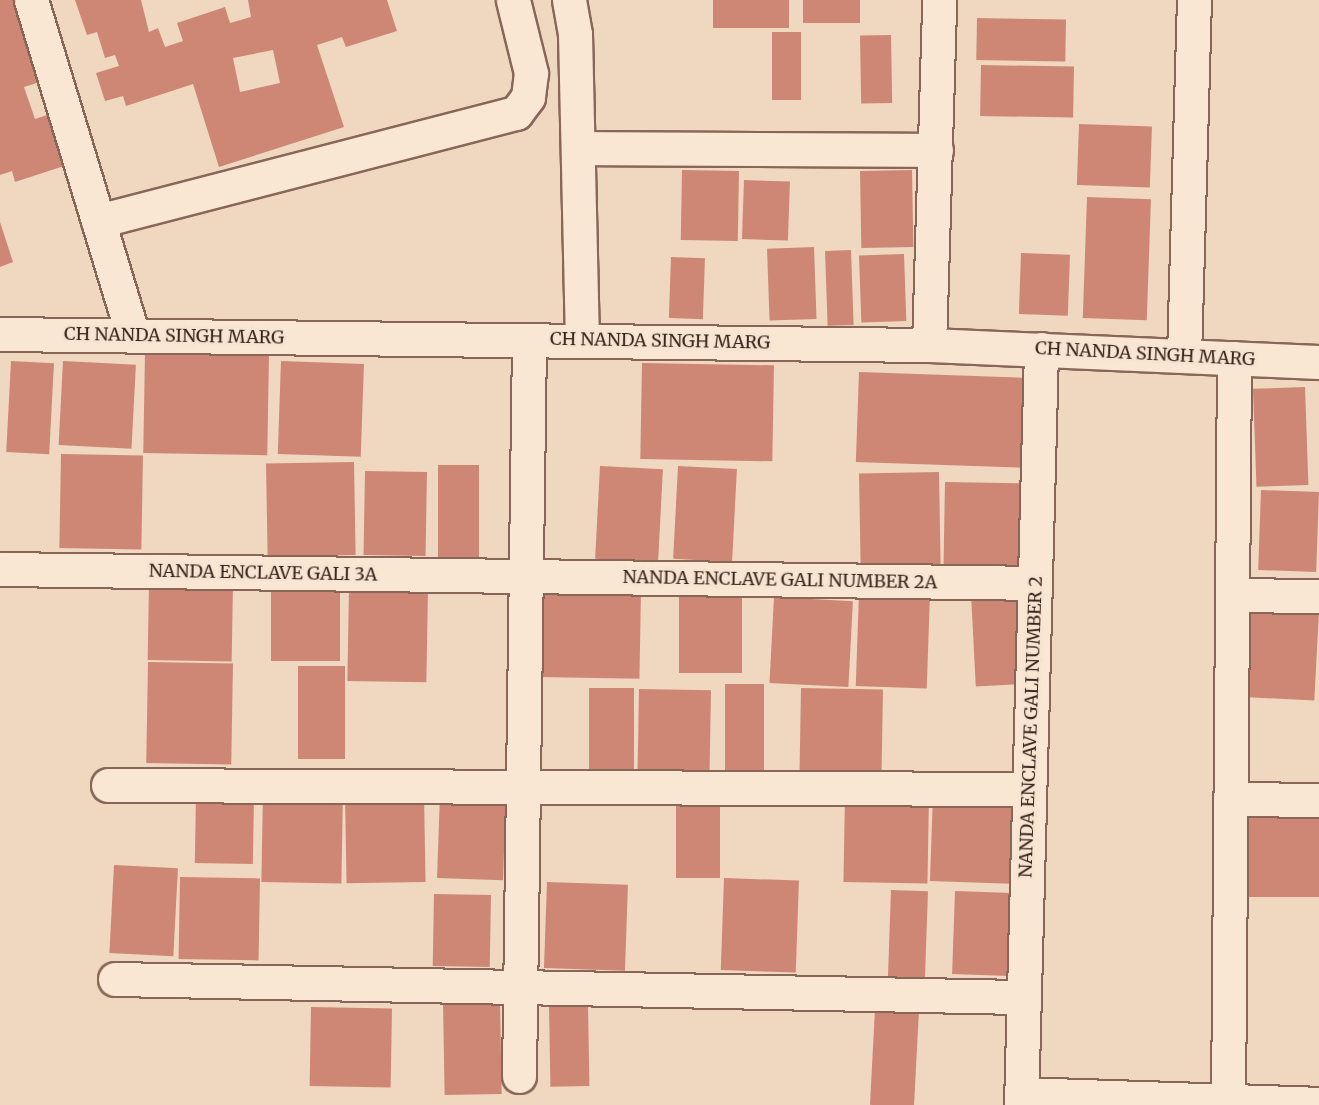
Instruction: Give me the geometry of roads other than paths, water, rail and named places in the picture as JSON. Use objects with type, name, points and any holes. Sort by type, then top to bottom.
[{"type":"street","points":[[31,0],[133,335]]},
{"type":"street","points":[[98,221],[516,113],[528,97],[531,73],[513,0]]},
{"type":"street","points":[[570,0],[575,34],[582,340]]},
{"type":"street","points":[[929,345],[939,0]]},
{"type":"street","points":[[1184,356],[1194,0]]},
{"type":"street","points":[[579,148],[936,150]]},
{"type":"street","name":"CH NANDA SINGH MARG","points":[[0,333],[929,345],[1319,362]]},
{"type":"street","points":[[519,1076],[529,340]]},
{"type":"street","name":"NANDA ENCLAVE GALI NUMBER 2","points":[[1021,1100],[1041,349]]},
{"type":"street","points":[[1228,1103],[1234,358]]},
{"type":"street","name":"NANDA ENCLAVE GALI 3A","points":[[0,569],[526,576]]},
{"type":"street","name":"NANDA ENCLAVE GALI NUMBER 2A","points":[[526,576],[1035,583]]},
{"type":"street","points":[[1232,595],[1319,596]]},
{"type":"street","points":[[108,785],[1028,789]]},
{"type":"street","points":[[1230,799],[1319,800]]},
{"type":"street","points":[[115,980],[1023,997]]},
{"type":"street","points":[[1021,1100],[1319,1104]]}]
